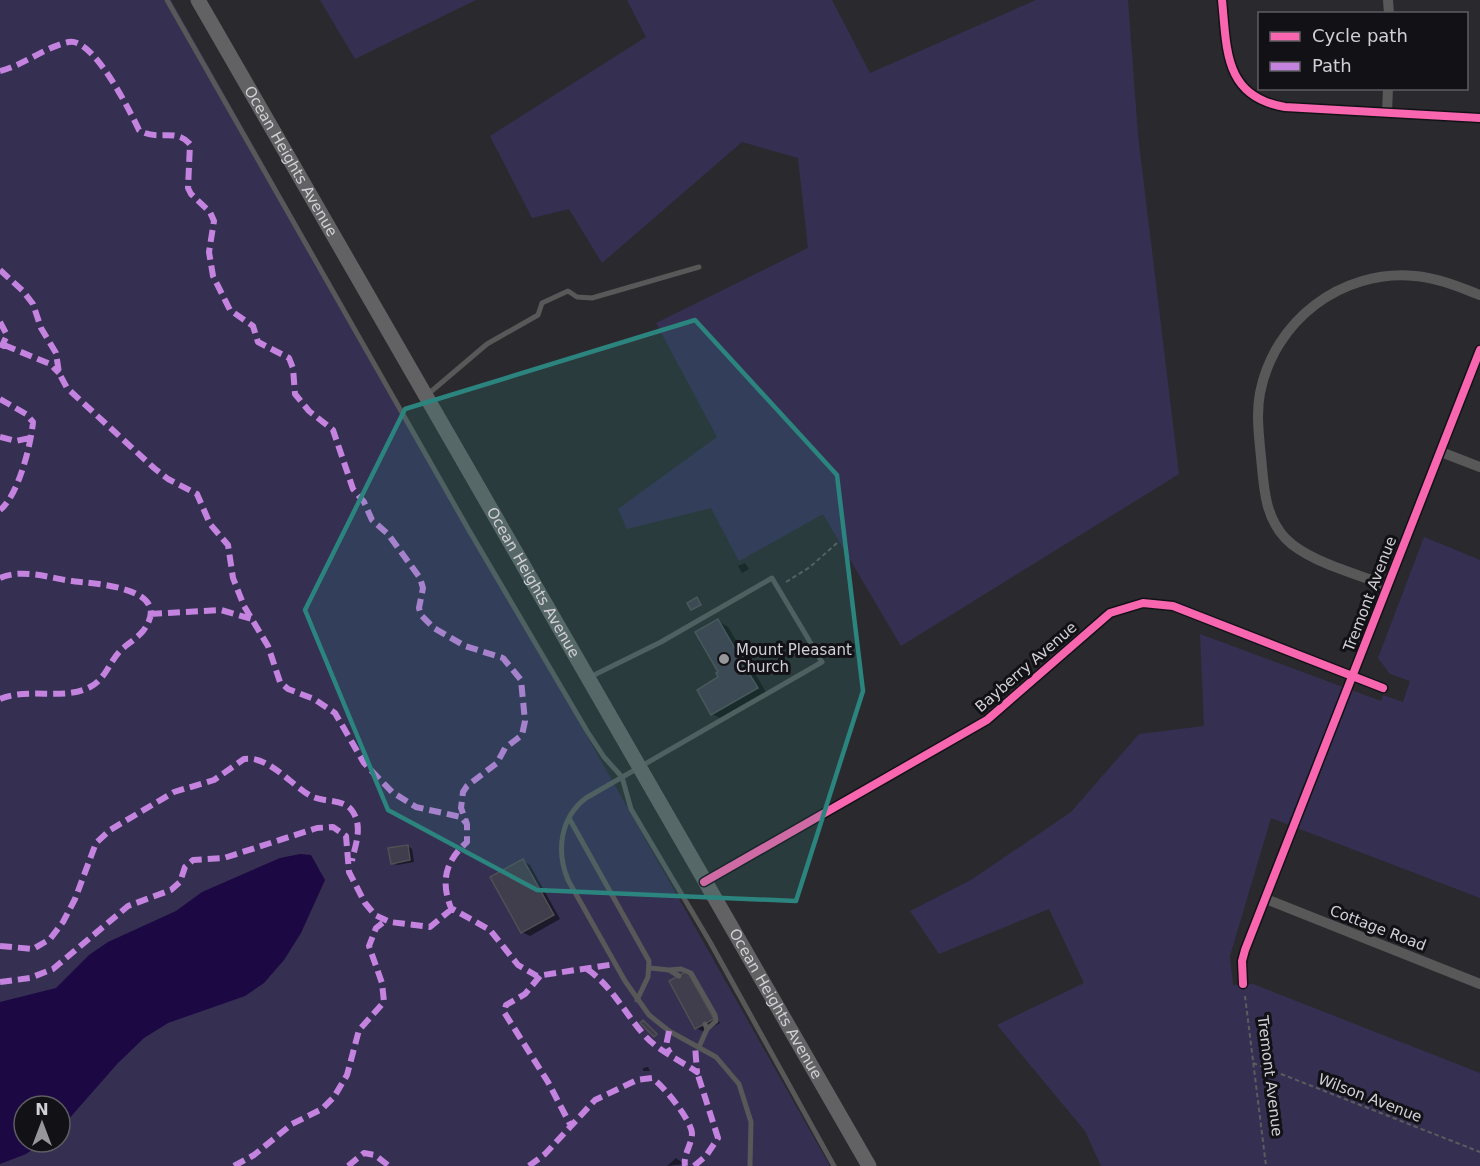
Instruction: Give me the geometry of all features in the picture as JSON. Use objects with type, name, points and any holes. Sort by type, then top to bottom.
[{"type":"main road","name":"Ocean Heights Avenue","points":[[198,0],[869,1166]]},
{"type":"street","points":[[1222,0],[1229,62],[1237,79],[1251,94],[1268,102],[1286,107],[1480,118]]},
{"type":"street","points":[[1387,113],[1388,90]]},
{"type":"street","points":[[1387,586],[1300,550],[1285,537],[1273,521],[1266,500],[1259,434],[1259,403],[1263,381],[1275,352],[1297,320],[1323,298],[1353,284],[1374,278],[1413,275],[1440,280],[1480,295]]},
{"type":"street","name":"Tremont Avenue","points":[[1243,984],[1242,958],[1480,350]]},
{"type":"street","points":[[1441,452],[1480,467]]},
{"type":"street","name":"Bayberry Avenue","points":[[705,882],[987,720],[1101,620],[1128,606],[1153,602],[1173,606],[1383,688]]},
{"type":"street","name":"Cottage Road","points":[[1266,899],[1480,984]]},
{"type":"lane","points":[[167,0],[470,532],[587,730],[604,757],[622,777],[631,809],[710,942],[834,1166]]},
{"type":"lane","points":[[426,396],[487,344],[538,315],[542,303],[568,291],[578,297],[592,298],[699,267]]},
{"type":"lane","points":[[587,678],[661,642],[772,578],[822,662],[586,798],[568,818],[561,848],[563,868],[637,1000],[660,1024],[722,1063],[743,1092],[751,1122],[750,1166]]},
{"type":"lane","points":[[568,818],[644,950],[651,968],[637,1000]]},
{"type":"lane","points":[[651,968],[681,969],[691,973],[715,1015],[716,1022],[706,1026],[699,1047]]},
{"type":"lane","points":[[669,970],[679,976]]},
{"type":"path","points":[[783,583],[810,567],[838,542]]},
{"type":"highlighted area","points":[[695,320],[837,475],[863,691],[796,901],[537,890],[388,810],[305,610],[405,409]]},
{"type":"shaded area","points":[[0,0],[171,0],[830,1166],[0,1166]]},
{"type":"shaded area","points":[[320,0],[476,0],[355,59]]},
{"type":"shaded area","points":[[627,0],[832,0],[870,73],[1036,0],[1128,0],[1138,135],[1179,474],[901,646],[823,514],[739,561],[711,508],[627,529],[618,509],[717,437],[656,323],[808,248],[798,158],[742,142],[602,263],[569,209],[532,218],[490,136],[646,37]]},
{"type":"shaded area","points":[[1424,537],[1480,560],[1480,898],[1271,818],[1230,956],[1233,985],[1253,984],[1480,1073],[1480,1166],[1101,1166],[1085,1131],[997,1025],[1084,983],[1049,909],[939,954],[910,911],[971,880],[1071,812],[1139,734],[1204,726],[1200,634],[1381,701],[1383,695],[1403,702],[1410,681],[1390,674],[1378,658]]},
{"type":"shaded area","points":[[300,854],[311,855],[325,880],[301,933],[284,960],[264,983],[245,996],[168,1023],[144,1038],[118,1063],[72,1115],[72,1094],[12,1094],[12,1154],[26,1154],[0,1164],[0,1002],[56,988],[89,955],[108,942],[176,911],[202,892],[280,858]]},
{"type":"building","points":[[697,597],[701,605],[691,610],[687,603]]},
{"type":"building","points":[[718,619],[741,659],[743,657],[747,663],[744,665],[758,688],[711,715],[697,690],[718,677],[716,673],[718,672],[695,632]]},
{"type":"building","points":[[408,845],[410,860],[391,864],[388,848]]},
{"type":"building","points":[[523,859],[554,915],[521,933],[490,877]]},
{"type":"building","points":[[687,971],[714,1019],[695,1029],[669,981]]},
{"type":"building","points":[[643,1020],[657,1034],[654,1037],[640,1023]]},
{"type":"marked path","points":[[0,71],[18,65],[60,44],[69,42],[79,44],[89,51],[110,77],[139,130],[152,135],[178,136],[190,144],[188,188],[191,194],[210,212],[214,221],[209,252],[213,276],[230,310],[253,326],[258,342],[289,358],[293,368],[295,394],[309,411],[333,430],[353,489],[364,502],[372,520],[388,534],[420,578],[423,588],[419,608],[421,615],[434,628],[465,646],[503,658],[521,680],[525,721],[522,735],[505,748],[497,763],[467,786],[463,792],[461,808],[467,824]]},
{"type":"marked path","points":[[0,270],[23,291],[33,304],[41,328],[56,353],[59,373],[67,388],[154,468],[168,479],[197,494],[210,524],[228,545],[233,578],[244,606],[268,646],[280,682],[288,689],[314,699],[335,713],[364,763],[392,792],[416,807],[461,817],[467,824],[467,842],[454,856],[447,872],[446,889],[451,908],[490,930],[518,965],[537,976],[615,964]]},
{"type":"marked path","points":[[0,322],[7,335],[1,348]]},
{"type":"marked path","points":[[4,345],[50,364],[59,373]]},
{"type":"marked path","points":[[0,399],[26,414],[33,422],[30,443],[18,482],[7,503],[0,510]]},
{"type":"marked path","points":[[0,437],[16,441],[30,438]]},
{"type":"marked path","points":[[0,578],[27,574],[113,587],[141,597],[149,605],[150,616],[143,631],[122,649],[100,679],[90,687],[69,693],[22,694],[0,699]]},
{"type":"marked path","points":[[150,614],[221,610],[252,619]]},
{"type":"marked path","points":[[0,946],[33,949],[50,939],[63,922],[75,899],[96,843],[110,830],[174,792],[214,780],[244,759],[253,759],[270,766],[311,796],[340,803],[349,808],[356,818],[358,830],[352,861]]},
{"type":"marked path","points":[[0,982],[30,978],[53,969],[128,906],[171,890],[180,882],[185,867],[193,860],[224,858],[317,828],[333,827],[346,836],[349,872],[365,903],[375,915],[390,922],[430,927],[453,908]]},
{"type":"marked path","points":[[234,1166],[254,1155],[292,1124],[322,1109],[334,1097],[347,1075],[359,1030],[384,1002],[382,983],[369,946],[376,928],[385,921]]},
{"type":"marked path","points":[[587,969],[604,984],[651,1042],[697,1072],[695,1045]]},
{"type":"marked path","points":[[540,976],[525,994],[506,1005],[504,1012],[548,1082],[571,1126],[595,1100],[637,1080],[652,1078],[676,1103],[690,1127],[692,1137],[685,1157],[685,1166]]},
{"type":"marked path","points":[[669,1031],[666,1046],[670,1053]]},
{"type":"marked path","points":[[694,1166],[706,1156],[718,1138],[697,1072]]},
{"type":"marked path","points":[[529,1166],[545,1154],[571,1126]]},
{"type":"marked path","points":[[348,1166],[364,1153],[375,1155],[389,1166]]},
{"type":"cycle path","points":[[1222,0],[1225,36],[1232,68],[1250,93],[1265,102],[1285,107],[1480,118]]},
{"type":"cycle path","points":[[1243,984],[1242,961],[1245,950],[1480,350]]},
{"type":"cycle path","points":[[704,882],[987,720],[1110,613],[1143,603],[1173,606],[1383,688]]},
{"type":"place","name":"Mount Pleasant Church","points":[[724,659]]}]
